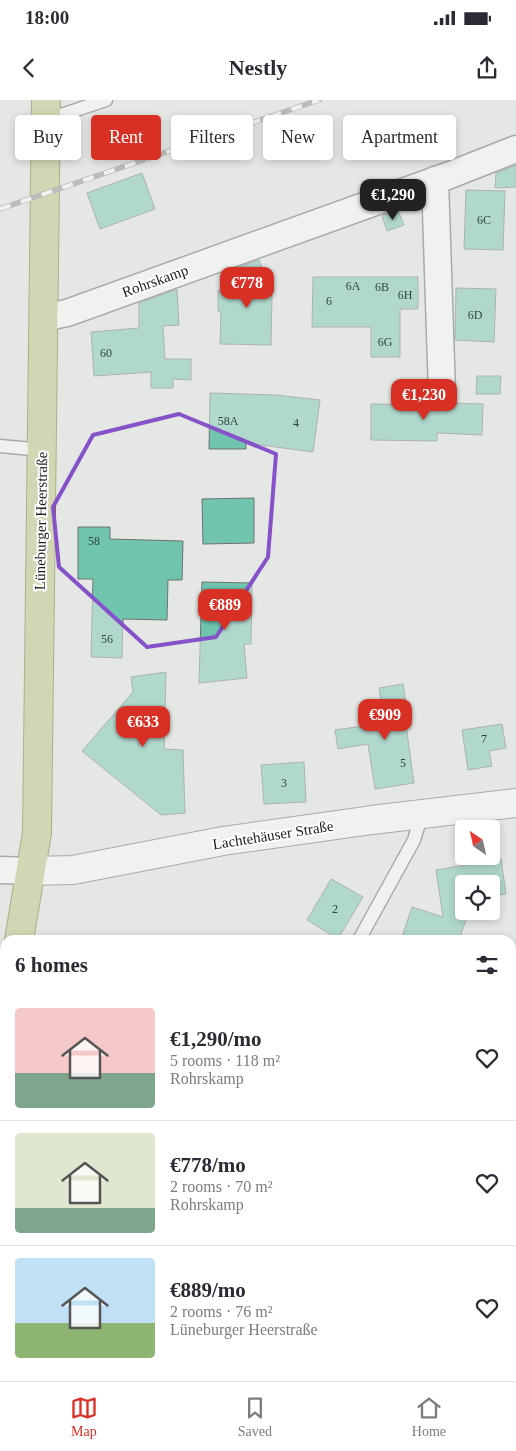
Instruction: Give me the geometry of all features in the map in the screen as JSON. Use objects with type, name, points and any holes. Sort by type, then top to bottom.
[{"type":"main road","name":"Lüneburger Heerstraße","points":[[20,935],[37,834],[46,110]]},
{"type":"street","name":"Rohrskamp","points":[[44,318],[67,313],[516,149]]},
{"type":"street","points":[[435,180],[442,393]]},
{"type":"street","name":"Lachtehäuser Straße","points":[[30,871],[73,870],[223,841],[516,803]]},
{"type":"street","points":[[0,870],[30,871]]},
{"type":"lane","points":[[46,110],[106,100]]},
{"type":"lane","points":[[0,446],[42,450]]},
{"type":"lane","points":[[362,935],[414,840],[422,814]]},
{"type":"highlighted area","points":[[179,414],[276,454],[268,557],[216,637],[147,647],[59,567],[53,507],[93,435]]},
{"type":"building","points":[[516,165],[516,187],[495,188],[496,173]]},
{"type":"building","points":[[142,173],[155,209],[100,229],[87,193]]},
{"type":"building","points":[[466,190],[505,191],[503,250],[464,249]]},
{"type":"building","points":[[398,210],[404,225],[387,231],[382,216]]},
{"type":"building","points":[[259,260],[272,295],[271,345],[220,344],[221,311],[218,311],[218,290],[241,291],[233,269]]},
{"type":"building","points":[[313,277],[418,277],[418,309],[400,309],[400,357],[371,357],[371,327],[312,327]]},
{"type":"building","points":[[456,288],[496,289],[494,342],[455,340]]},
{"type":"building","points":[[177,289],[179,325],[163,326],[165,359],[191,359],[191,380],[173,379],[173,388],[151,388],[151,372],[94,376],[91,332],[139,328],[139,303]]},
{"type":"building","points":[[477,376],[501,376],[500,394],[476,394]]},
{"type":"building","points":[[210,393],[277,395],[320,400],[313,452],[246,443],[246,449],[209,449]]},
{"type":"building","points":[[452,403],[483,404],[482,435],[437,433],[437,441],[371,440],[371,404],[433,405],[442,408]]},
{"type":"building","points":[[254,498],[254,543],[203,544],[202,499]]},
{"type":"building","points":[[78,527],[110,527],[110,539],[183,541],[182,580],[168,580],[167,620],[123,619],[122,658],[91,657],[93,579],[78,579]]},
{"type":"building","points":[[202,582],[252,583],[251,644],[244,644],[247,678],[199,683]]},
{"type":"building","points":[[166,672],[164,749],[183,750],[185,813],[161,815],[82,751],[133,692],[131,677]]},
{"type":"building","points":[[403,684],[408,718],[405,718],[414,783],[375,789],[368,744],[338,749],[335,730],[384,723],[379,688]]},
{"type":"building","points":[[502,724],[506,748],[489,751],[492,766],[468,770],[462,730]]},
{"type":"building","points":[[304,762],[306,802],[264,804],[261,765]]},
{"type":"building","points":[[501,859],[506,894],[500,895],[500,875],[455,875],[455,920],[466,920],[461,935],[403,935],[412,907],[443,917],[436,870],[466,865],[500,865]]},
{"type":"building","points":[[331,879],[363,897],[340,935],[331,935],[307,920]]},
{"type":"railway","points":[[0,209],[319,100]]}]
